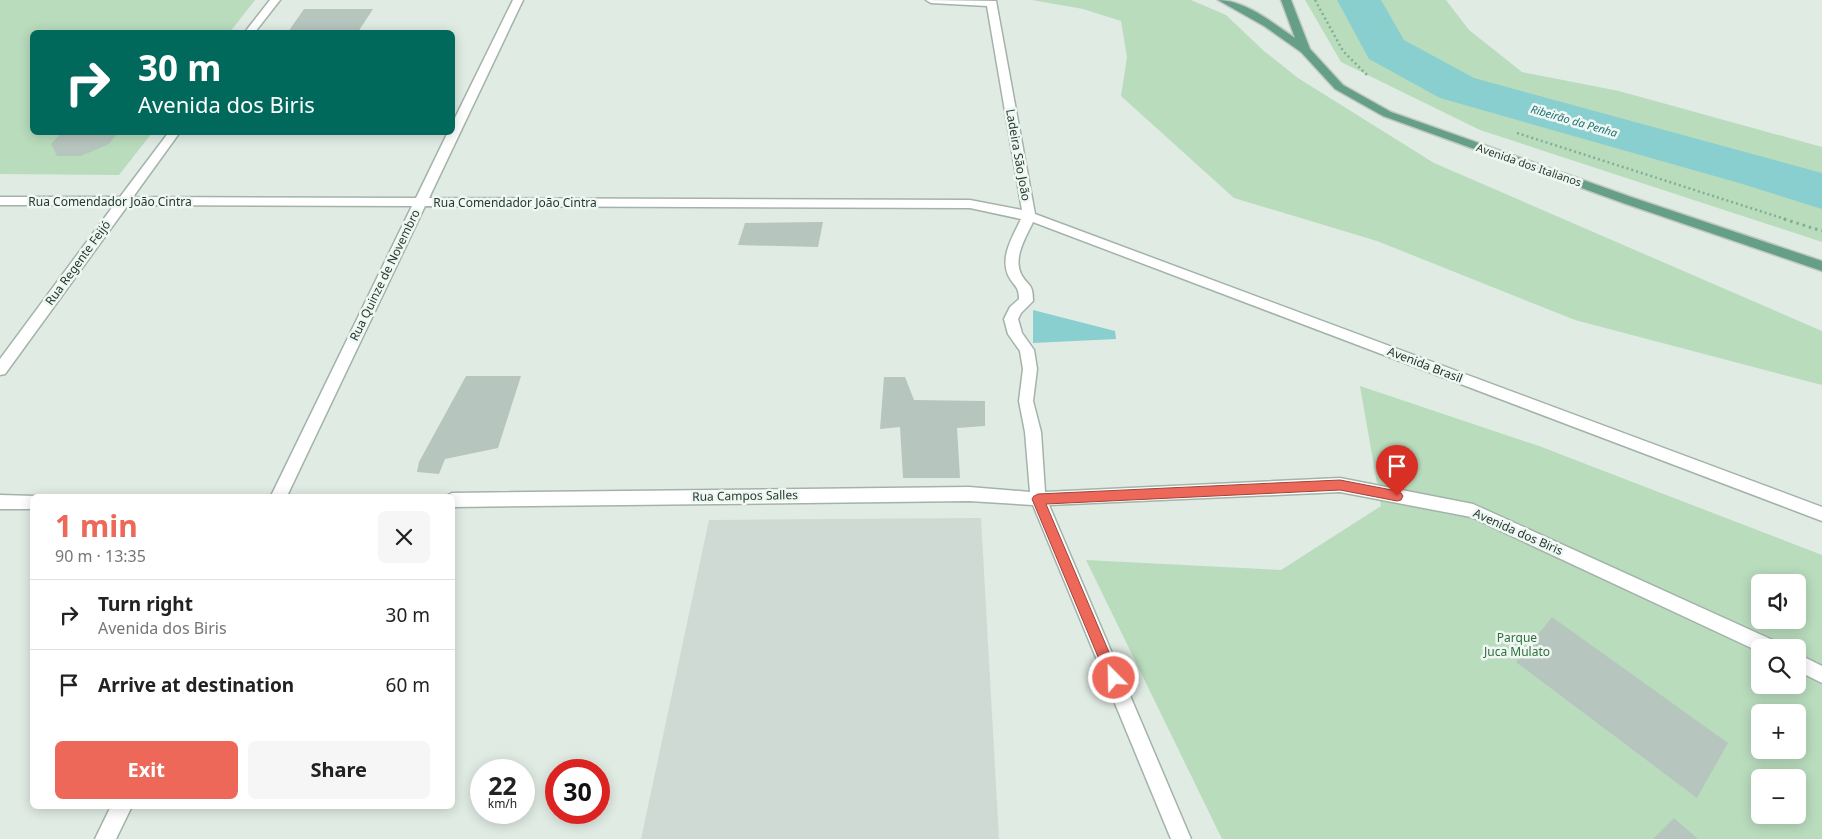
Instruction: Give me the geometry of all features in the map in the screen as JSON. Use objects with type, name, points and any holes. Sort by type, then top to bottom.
[{"type":"main road","points":[[1223,0],[1268,24],[1305,50]]},
{"type":"main road","name":"Avenida dos Italianos","points":[[1286,0],[1305,50],[1339,87],[1387,114],[1627,200],[1822,266]]},
{"type":"street","points":[[252,30],[275,0]]},
{"type":"street","name":"Rua Quinze de Novembro","points":[[455,129],[518,0]]},
{"type":"street","name":"Ladeira São João","points":[[931,0],[992,3],[1029,216],[1012,253],[1014,274],[1026,289],[1026,302],[1015,310],[1011,319],[1015,334],[1027,350],[1030,369],[1026,401],[1033,432],[1038,499]]},
{"type":"street","name":"Rua Regente Feijó","points":[[0,370],[173,135]]},
{"type":"street","name":"Rua Quinze de Novembro","points":[[280,494],[452,135]]},
{"type":"street","name":"Rua Comendador João Cintra","points":[[0,201],[122,203],[970,204],[1029,216]]},
{"type":"street","name":"Avenida Brasil","points":[[1029,216],[1822,514]]},
{"type":"street","name":"Avenida dos Biris","points":[[1038,499],[1340,485],[1473,512],[1751,639]]},
{"type":"street","name":"Rua Campos Salles","points":[[455,500],[960,494],[1038,499]]},
{"type":"street","points":[[1038,499],[1181,839]]},
{"type":"street","points":[[0,502],[30,502]]},
{"type":"street","points":[[1806,666],[1822,675]]},
{"type":"street","points":[[105,839],[120,809]]},
{"type":"path","points":[[1315,0],[1343,51],[1370,77]]},
{"type":"path","points":[[1510,131],[1822,231]]},
{"type":"shaded area","points":[[981,518],[999,839],[641,839],[709,520]]},
{"type":"green space","points":[[0,0],[255,0],[232,30],[30,30],[30,135],[150,135],[119,175],[0,174]]},
{"type":"green space","points":[[1032,0],[1191,0],[1226,15],[1264,51],[1298,78],[1434,163],[1822,331],[1822,385],[1575,320],[1377,241],[1234,198],[1121,96],[1127,57],[1121,21],[1083,9]]},
{"type":"green space","points":[[1305,0],[1446,0],[1469,30],[1522,72],[1619,91],[1822,147],[1822,242],[1480,130],[1341,62]]},
{"type":"green space","name":"Parque Juca Mulato","points":[[1360,386],[1539,446],[1822,555],[1822,839],[1222,839],[1086,560],[1281,570],[1381,506]]},
{"type":"water","points":[[1033,310],[1115,331],[1116,339],[1033,343]]},
{"type":"building","points":[[304,9],[373,9],[359,30],[289,30]]},
{"type":"building","points":[[59,135],[116,135],[109,144],[81,156],[57,156],[51,144]]},
{"type":"building","points":[[823,222],[818,247],[738,245],[745,223]]},
{"type":"building","points":[[466,376],[521,376],[498,448],[445,459],[439,474],[417,472],[419,462]]},
{"type":"building","points":[[884,377],[905,377],[914,400],[985,401],[985,426],[957,428],[960,478],[903,478],[900,427],[880,429]]},
{"type":"building","points":[[1552,617],[1728,743],[1697,798],[1516,662]]},
{"type":"building","points":[[1674,818],[1698,839],[1653,839]]},
{"type":"waterway","name":"Ribeirão da Penha","points":[[1359,0],[1386,49],[1457,88],[1758,171],[1822,191]]},
{"type":"route","points":[[1114,678],[1038,499],[1340,485],[1397,496]]}]
